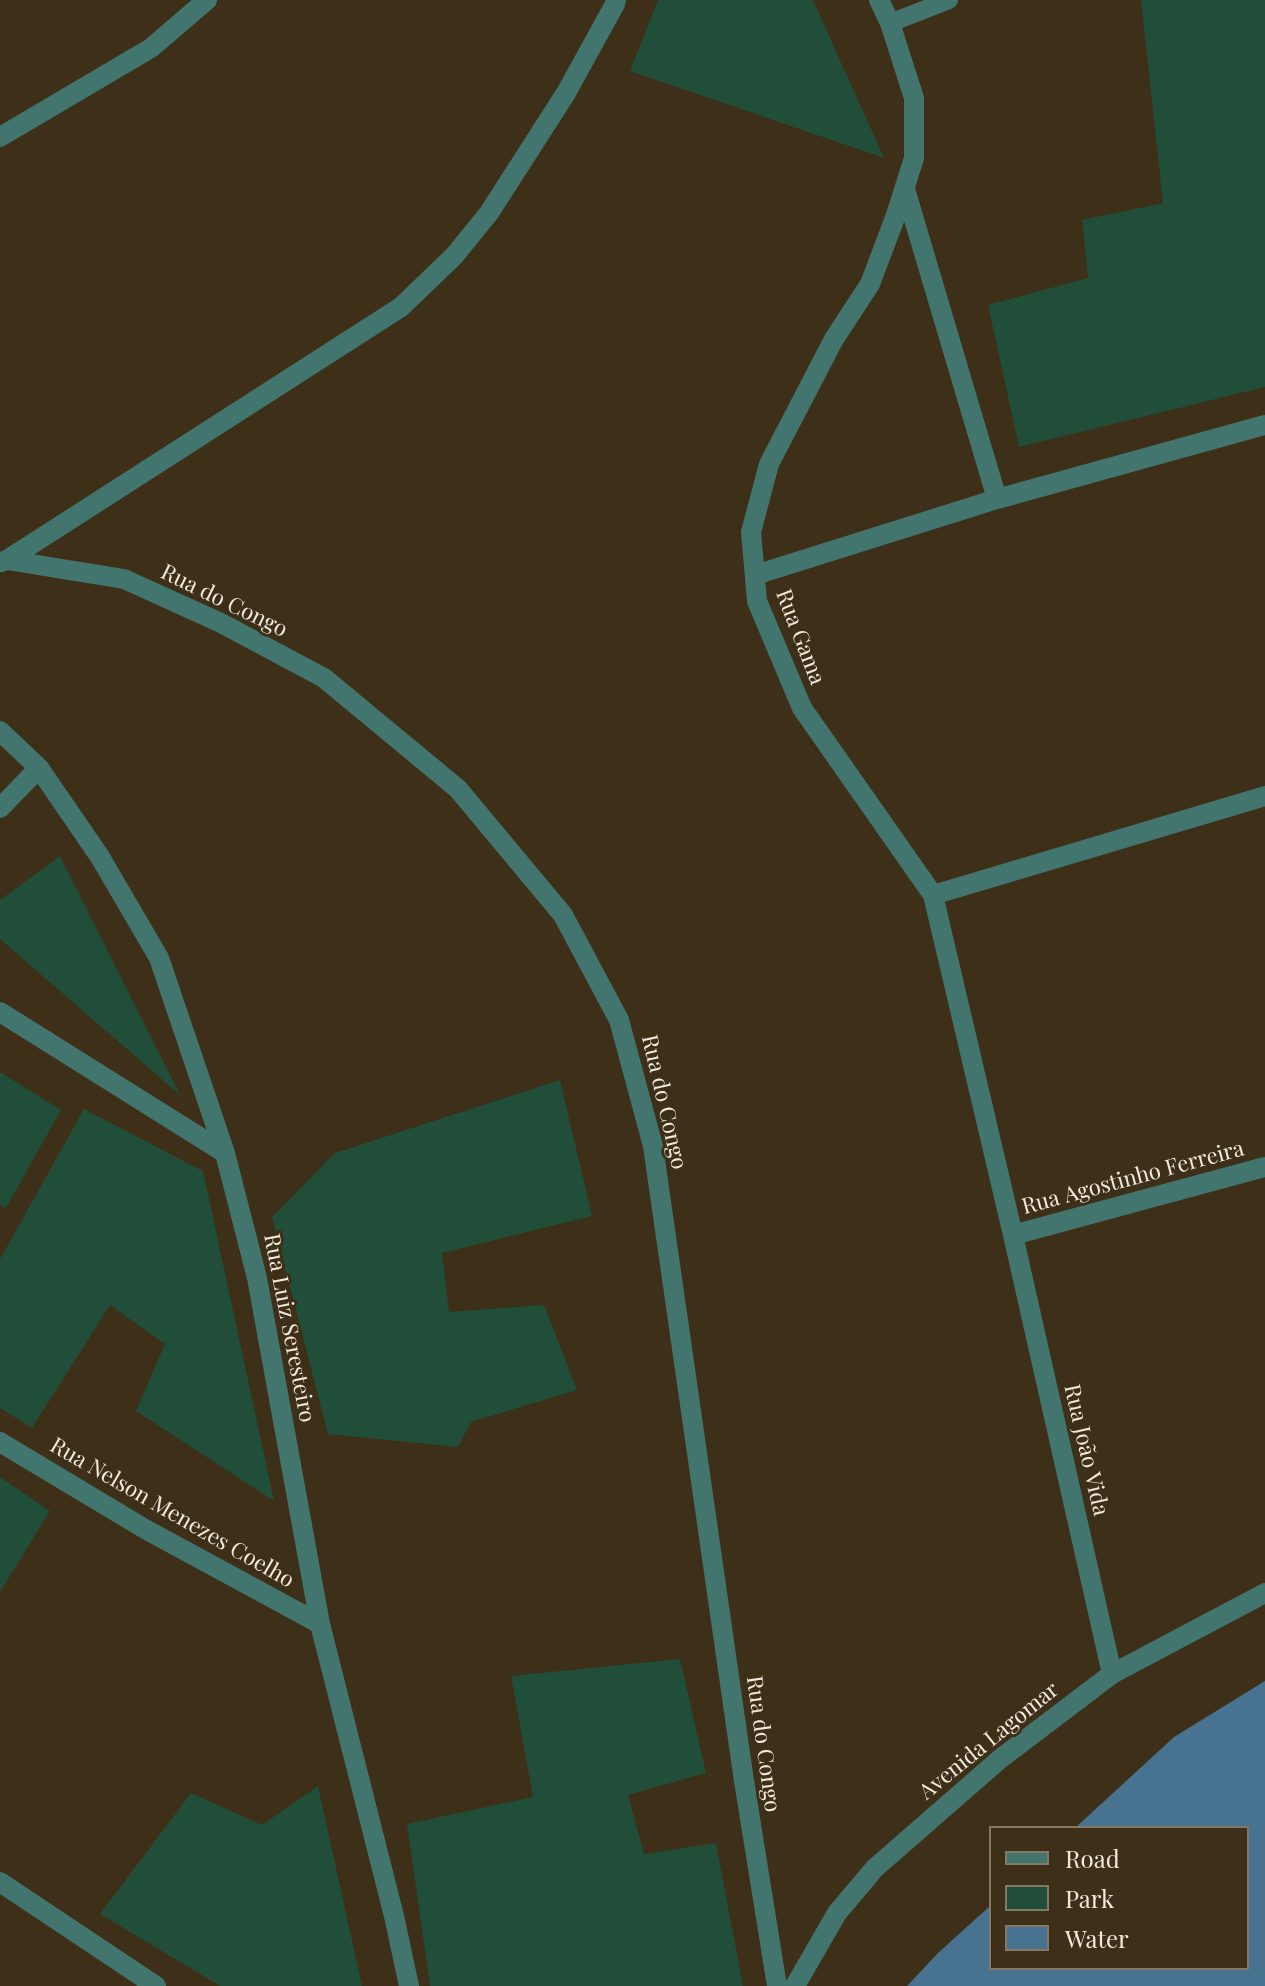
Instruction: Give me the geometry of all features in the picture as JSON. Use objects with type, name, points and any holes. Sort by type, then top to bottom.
[{"type":"street","points":[[0,137],[151,48],[207,0]]},
{"type":"street","points":[[4,561],[401,307],[454,256],[489,213],[566,93],[616,0]]},
{"type":"street","name":"Rua Gama","points":[[879,0],[890,23],[914,98],[914,158],[870,284],[834,339],[769,464],[751,532],[757,601],[802,708],[933,895],[1013,1235]]},
{"type":"street","points":[[904,188],[997,499]]},
{"type":"street","points":[[755,575],[997,499],[1265,425]]},
{"type":"street","name":"Rua do Congo","points":[[4,561],[124,579],[221,623],[324,678],[458,789],[563,915],[619,1020],[653,1146],[744,1781],[777,1986]]},
{"type":"street","name":"Rua Luiz Seresteiro","points":[[0,731],[39,768],[100,857],[159,958],[225,1153],[257,1278],[320,1624],[409,1986]]},
{"type":"street","points":[[0,808],[39,768]]},
{"type":"street","points":[[933,895],[1265,796]]},
{"type":"street","points":[[0,1012],[225,1153]]},
{"type":"street","name":"Rua Agostinho Ferreira","points":[[1013,1235],[1265,1167]]},
{"type":"street","name":"Rua João Vida","points":[[1013,1235],[1112,1674]]},
{"type":"street","name":"Rua Nelson Menezes Coelho","points":[[0,1442],[145,1529],[320,1624]]},
{"type":"street","name":"Avenida Lagomar","points":[[795,1986],[837,1913],[875,1868],[1000,1759],[1112,1674],[1265,1593]]},
{"type":"street","points":[[0,1882],[156,1986]]},
{"type":"lane","points":[[890,23],[949,0]]},
{"type":"green space","points":[[658,0],[813,0],[884,158],[630,71]]},
{"type":"green space","points":[[1141,0],[1265,0],[1265,387],[1019,447],[988,305],[1088,278],[1082,220],[1163,203]]},
{"type":"green space","points":[[60,856],[180,1095],[0,939],[0,900]]},
{"type":"green space","points":[[0,1072],[61,1110],[6,1208],[0,1205]]},
{"type":"green space","points":[[560,1080],[592,1216],[442,1253],[449,1312],[544,1305],[577,1390],[471,1422],[458,1447],[328,1434],[272,1217],[335,1153]]},
{"type":"green space","points":[[84,1109],[203,1171],[274,1501],[136,1411],[165,1344],[110,1305],[32,1428],[0,1408],[0,1259]]},
{"type":"green space","points":[[0,1477],[50,1511],[0,1592]]},
{"type":"green space","points":[[680,1659],[706,1773],[628,1795],[644,1854],[716,1843],[743,1986],[430,1986],[407,1824],[533,1797],[511,1676]]},
{"type":"green space","points":[[318,1786],[362,1986],[220,1986],[100,1914],[191,1793],[262,1825]]},
{"type":"water","points":[[1265,1681],[1265,1986],[907,1986],[989,1907],[989,1970],[1249,1970],[1249,1826],[1077,1826],[1174,1737]]}]
